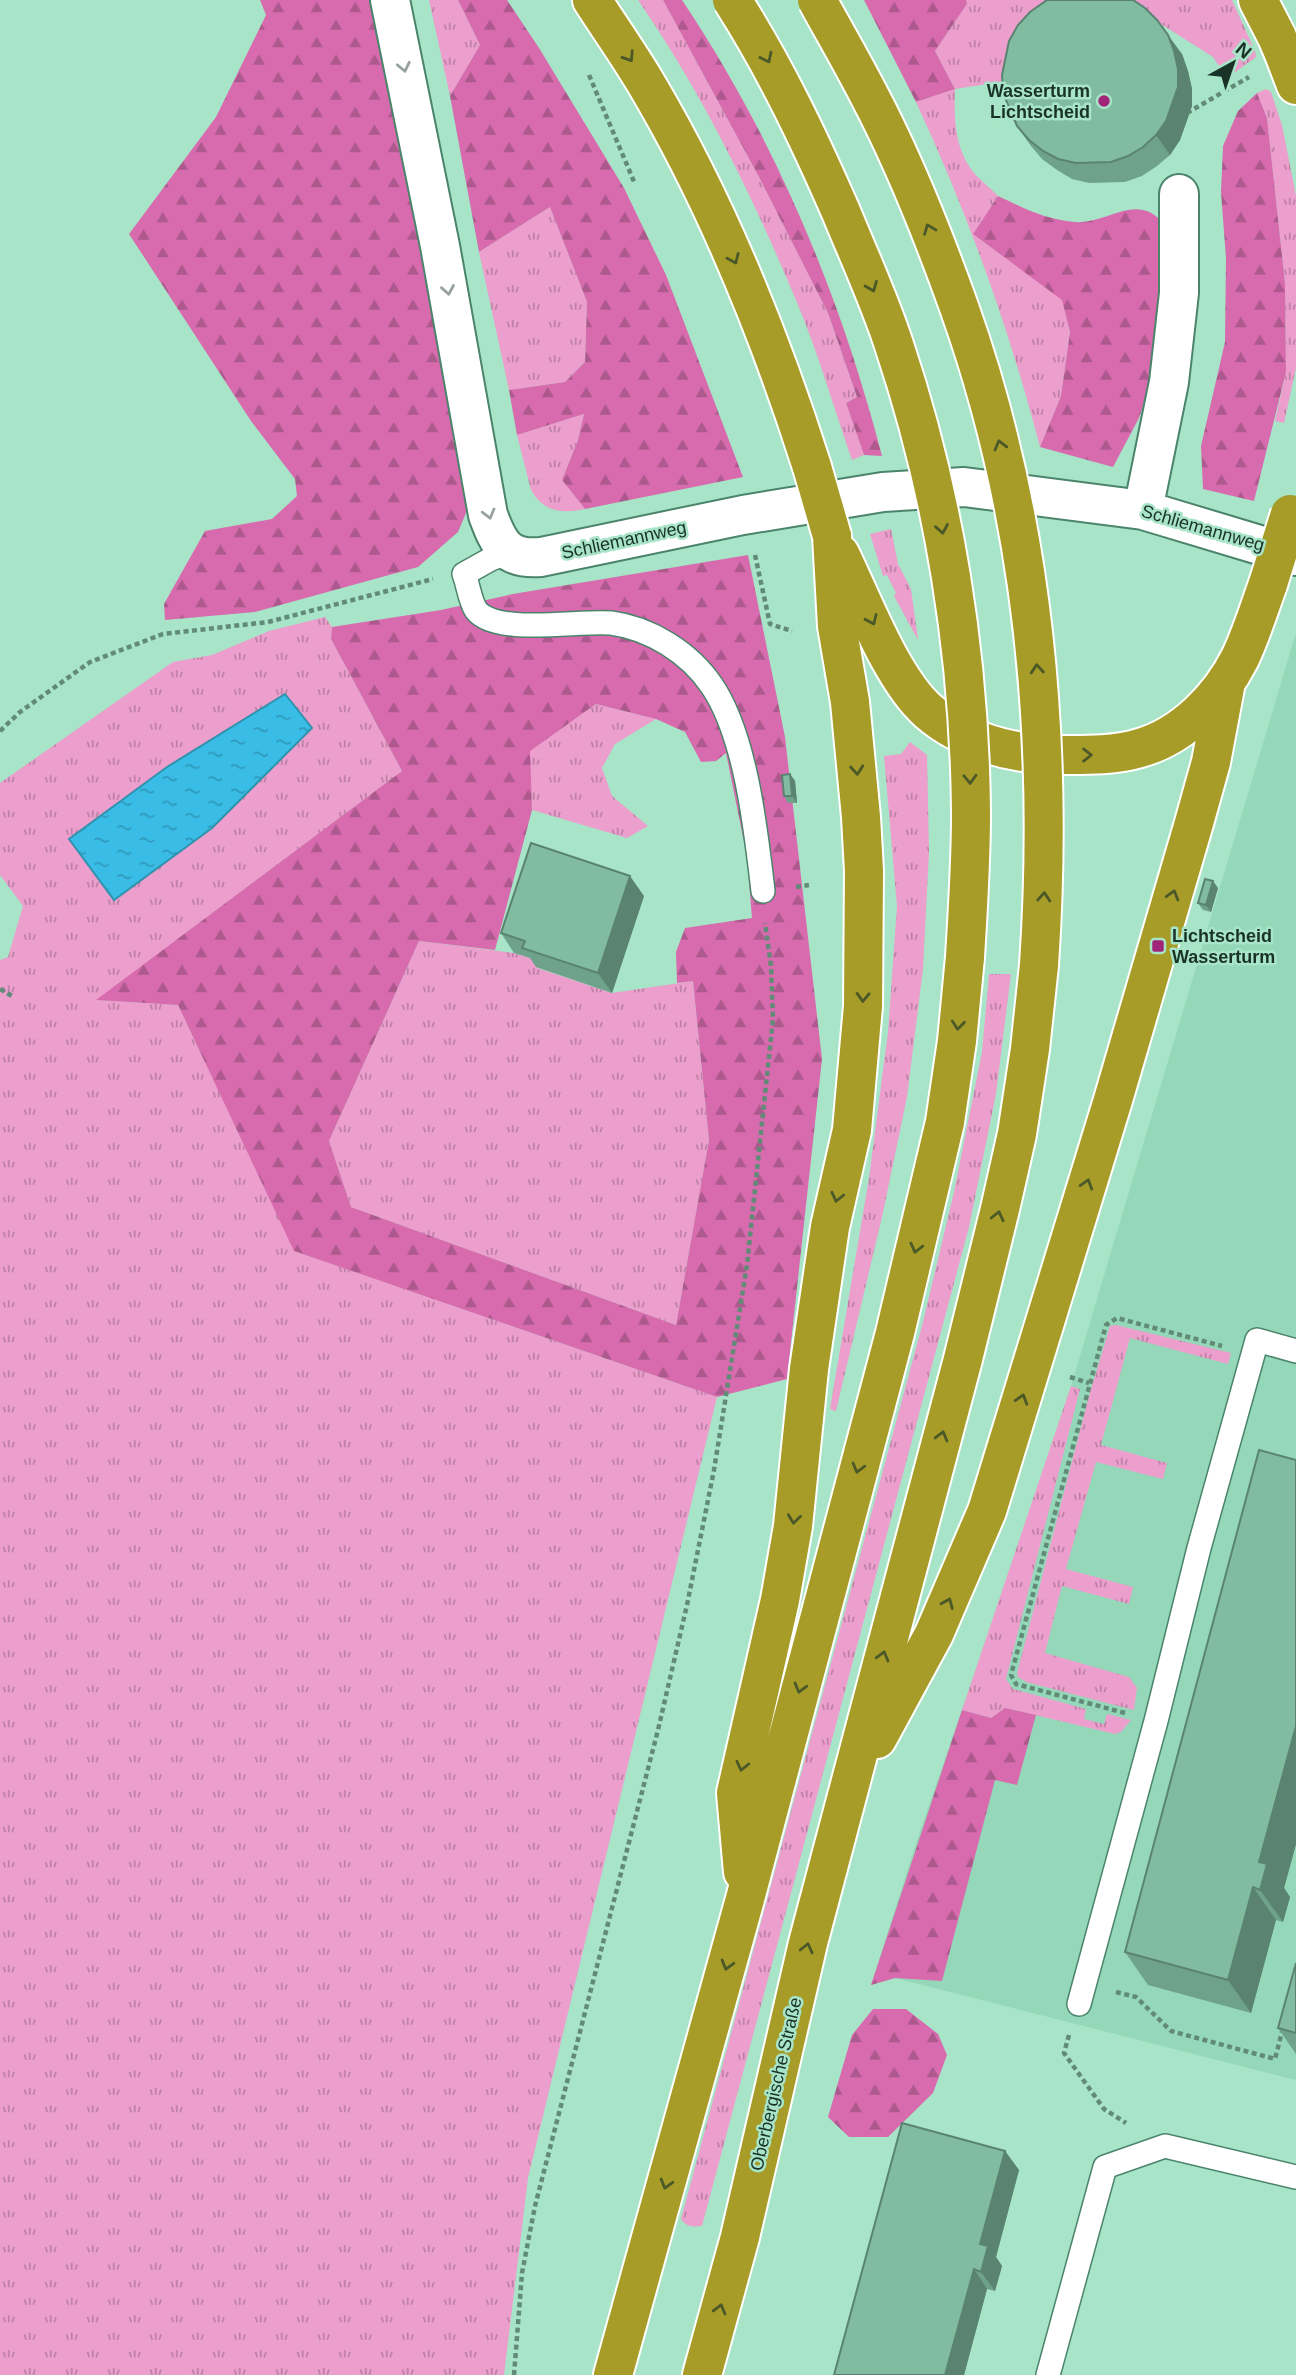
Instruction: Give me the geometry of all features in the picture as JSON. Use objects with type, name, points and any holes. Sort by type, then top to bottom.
[{"type":"highway","points":[[592,0],[647,84],[700,183],[758,313],[790,396],[832,537],[887,654],[927,710],[981,743],[1041,755],[1100,755],[1140,748],[1179,730],[1226,682],[1247,642],[1293,503]]},
{"type":"highway","points":[[613,2375],[745,1899],[918,1238],[945,1122],[957,1041],[965,957],[971,814],[968,733],[951,580],[922,440],[890,333],[826,177],[760,44],[732,0]]},
{"type":"highway","points":[[817,0],[870,95],[925,218],[960,309],[1003,454],[1028,593],[1043,730],[1046,808],[1045,883],[1039,965],[1017,1134],[963,1359],[847,1793]]},
{"type":"highway","points":[[1258,0],[1278,37],[1294,80]]},
{"type":"highway","points":[[745,1899],[736,1793],[780,1600],[793,1526],[809,1368],[830,1227],[852,1130],[863,1006],[864,872],[861,817],[850,702],[838,626],[832,537]]},
{"type":"highway","points":[[847,1793],[934,1634],[987,1511],[1113,1101],[1187,847],[1211,762],[1226,682]]},
{"type":"highway","name":"Oberbergische Straße","points":[[702,2375],[740,2237],[808,1943],[847,1793]]},
{"type":"street","points":[[390,0],[440,246],[488,515],[494,530],[509,552]]},
{"type":"street","points":[[1143,510],[1169,382],[1179,293],[1180,194]]},
{"type":"street","name":"Schliemannweg","points":[[509,552],[526,558],[541,557],[883,492],[964,487],[1143,510],[1296,556]]},
{"type":"lane","points":[[509,552],[464,574],[476,610],[493,622],[525,626],[612,624],[645,632],[669,644],[712,684],[731,719],[741,757],[763,891]]},
{"type":"lane","points":[[1081,1994],[1257,1340],[1296,1351]]},
{"type":"lane","points":[[1048,2375],[1105,2167],[1165,2146],[1296,2177]]},
{"type":"path","points":[[588,73],[635,184]]},
{"type":"path","points":[[1185,114],[1242,81]]},
{"type":"path","points":[[754,550],[770,624],[792,631]]},
{"type":"path","points":[[0,731],[20,712],[90,662],[163,634],[268,622],[419,581]]},
{"type":"path","points":[[514,2375],[522,2273],[535,2206],[658,1730],[714,1470],[747,1265],[773,1019],[771,965],[763,891]]},
{"type":"path","points":[[0,989],[12,996]]},
{"type":"path","points":[[1156,1721],[1016,1684],[1011,1675],[1088,1383],[1106,1325],[1117,1318],[1253,1354]]},
{"type":"path","points":[[1063,1375],[1088,1383]]},
{"type":"path","points":[[1165,2146],[1104,2109],[1064,2053],[1081,1994],[1136,1997],[1171,2031],[1275,2059],[1285,2019]]},
{"type":"shaded area","points":[[1295,636],[1296,2080],[895,1978],[871,1985],[918,1837],[1071,1386]]},
{"type":"green space","points":[[260,0],[371,0],[471,501],[458,532],[418,567],[255,612],[165,620],[164,604],[205,531],[272,519],[297,496],[295,479],[251,421],[129,234],[216,117],[266,15]]},
{"type":"green space","points":[[429,0],[458,0],[480,45],[450,96]]},
{"type":"green space","points":[[458,0],[507,0],[624,188],[666,275],[743,477],[585,509],[562,480],[578,440],[584,414],[517,435],[509,390],[565,382],[585,362],[587,302],[550,207],[479,252],[450,96],[480,45]]},
{"type":"green space","points":[[638,0],[663,0],[759,177],[828,313],[857,397],[846,403],[864,455],[852,460],[806,324],[764,226],[726,148],[684,72]]},
{"type":"green space","points":[[663,0],[682,0],[747,107],[775,163],[825,277],[846,336],[882,456],[864,455],[846,403],[857,397],[828,313],[759,177]]},
{"type":"green space","points":[[864,0],[966,0],[967,4],[935,51],[955,89],[916,102]]},
{"type":"green space","points":[[966,0],[1232,0],[1256,57],[1227,78],[1213,57],[1153,19],[1052,74],[955,89],[935,51],[967,4]]},
{"type":"green space","points":[[955,89],[955,120],[965,160],[974,173],[998,196],[973,234],[1062,299],[1070,332],[1061,396],[1040,447],[986,272],[953,186],[916,102]]},
{"type":"green space","points":[[1266,89],[1271,92],[1282,125],[1296,196],[1296,368],[1284,423],[1275,421],[1286,372],[1285,283],[1267,118],[1257,93]]},
{"type":"green space","points":[[1257,93],[1267,118],[1285,283],[1286,372],[1254,501],[1203,489],[1201,446],[1225,342],[1226,258],[1221,192],[1223,146],[1238,111]]},
{"type":"green space","points":[[998,196],[1035,213],[1064,221],[1087,222],[1120,212],[1142,210],[1162,222],[1161,351],[1139,418],[1113,467],[1040,447],[1061,396],[1070,332],[1062,300],[973,234]]},
{"type":"green space","points":[[550,207],[587,302],[585,362],[565,382],[509,390],[479,252]]},
{"type":"green space","points":[[584,414],[578,440],[562,480],[585,509],[554,510],[542,503],[531,490],[517,435]]},
{"type":"green space","points":[[891,529],[898,564],[911,589],[918,640],[894,596],[896,593],[887,575],[883,576],[870,534]]},
{"type":"green space","points":[[748,555],[785,737],[822,1059],[787,1379],[717,1397],[294,1251],[178,1005],[96,1000],[402,771],[331,639],[332,627],[441,610],[513,594]],"holes":[[[596,704],[656,719],[685,732],[701,762],[716,761],[726,753],[747,857],[752,918],[685,928],[676,952],[677,983],[693,981],[709,1140],[676,1325],[351,1207],[329,1141],[419,941],[495,950],[532,810],[530,751]]]},
{"type":"green space","points":[[325,617],[332,627],[331,639],[402,771],[97,1000],[178,1005],[295,1251],[717,1397],[528,2178],[504,2375],[0,2375],[0,960],[8,957],[23,906],[0,875],[0,783],[173,662],[212,655],[269,631]]},
{"type":"green space","points":[[596,704],[656,719],[615,744],[602,768],[612,796],[648,826],[627,838],[532,810],[529,751]]},
{"type":"green space","points":[[910,742],[927,755],[929,852],[923,969],[907,1097],[836,1411],[830,1409],[869,1178],[888,1032],[897,906],[884,756],[901,754]]},
{"type":"green space","points":[[419,941],[514,953],[539,961],[537,968],[612,993],[693,981],[709,1140],[676,1325],[351,1207],[329,1141]]},
{"type":"green space","points":[[989,974],[1011,974],[996,1094],[969,1227],[702,2226],[690,2226],[681,2219],[923,1322],[954,1192],[982,1052]]},
{"type":"green space","points":[[1116,1325],[1231,1353],[1228,1364],[1130,1338],[1101,1445],[1167,1463],[1163,1479],[1096,1462],[1066,1569],[1133,1587],[1129,1604],[1062,1586],[1045,1653],[1129,1677],[1137,1688],[1134,1710],[1026,1682],[1018,1677],[1017,1673],[1089,1396],[1110,1326]]},
{"type":"green space","points":[[1071,1386],[1080,1389],[1006,1679],[1013,1689],[1086,1709],[1084,1719],[1104,1724],[1107,1714],[1131,1720],[1121,1732],[1115,1734],[1005,1708],[991,1718],[962,1710]]},
{"type":"green space","points":[[1005,1708],[1036,1715],[1017,1785],[995,1780],[942,1981],[895,1978],[871,1985],[962,1710],[991,1718]]},
{"type":"green space","points":[[873,2009],[906,2009],[938,2034],[947,2055],[933,2093],[888,2137],[849,2137],[828,2117],[852,2035]]},
{"type":"water","points":[[285,694],[312,728],[212,828],[114,900],[69,839],[167,767]]},
{"type":"building","name":"Wasserturm Lichtscheid","points":[[1047,0],[1133,0],[1157,20],[1168,35],[1178,69],[1178,87],[1166,121],[1156,135],[1128,156],[1111,162],[1076,163],[1058,159],[1029,140],[1017,126],[1003,93],[1002,75],[1009,41],[1030,12]]},
{"type":"building","points":[[790,774],[792,796],[784,796],[782,775]]},
{"type":"building","points":[[531,843],[630,876],[598,973],[522,948],[525,941],[501,933]]},
{"type":"building","points":[[1205,879],[1213,881],[1206,905],[1198,903]]},
{"type":"building","points":[[1259,1450],[1296,1460],[1296,1726],[1259,1862],[1267,1864],[1260,1890],[1253,1887],[1228,1980],[1125,1952]]},
{"type":"building","points":[[1296,1963],[1296,2033],[1278,2028]]},
{"type":"building","points":[[902,2123],[1005,2151],[980,2244],[988,2246],[981,2272],[974,2269],[945,2375],[834,2375]]},
{"type":"place","name":"Wasserturm Lichtscheid","points":[[1104,101]]},
{"type":"place","name":"Lichtscheid Wasserturm","points":[[1158,946]]}]
